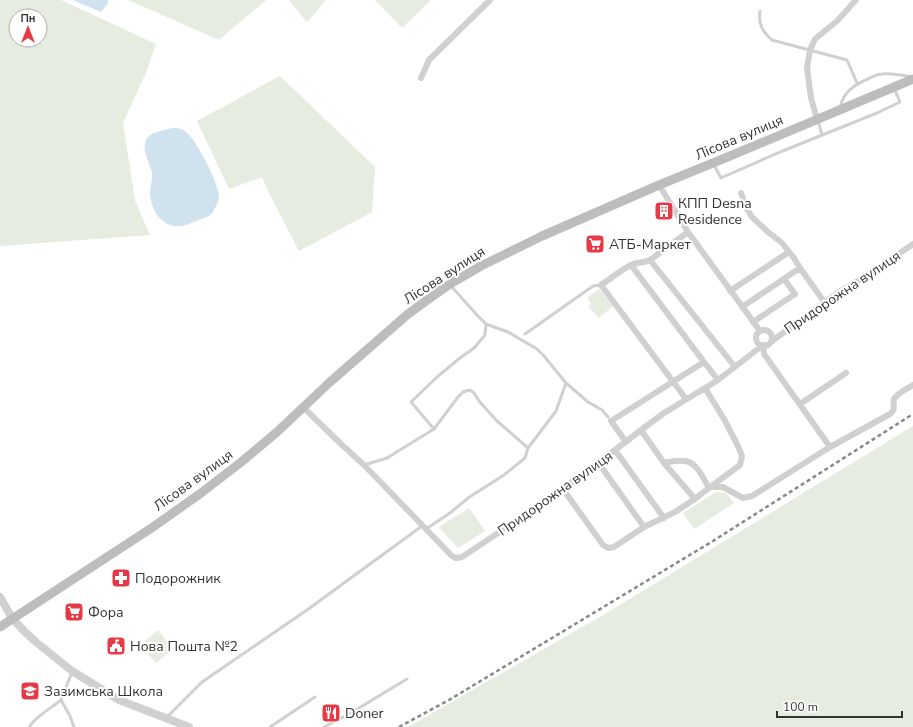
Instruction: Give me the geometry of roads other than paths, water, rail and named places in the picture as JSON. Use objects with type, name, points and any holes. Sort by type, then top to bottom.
[{"type":"main road","name":"Лісова вулиця","points":[[0,627],[153,527],[201,493],[277,432],[408,314],[450,284],[481,266],[542,236],[913,78]]},
{"type":"street","points":[[421,78],[429,60],[490,0]]},
{"type":"street","points":[[817,119],[810,94],[807,68],[810,50],[815,39],[837,21],[856,0]]},
{"type":"street","points":[[659,185],[688,232],[760,331]]},
{"type":"street","points":[[741,193],[747,208],[756,222],[782,243],[825,303]]},
{"type":"street","points":[[686,399],[600,285],[631,265],[650,260],[688,232]]},
{"type":"street","name":"Придорожна вулиця","points":[[772,341],[839,292],[871,273],[913,244]]},
{"type":"street","points":[[730,291],[789,252]]},
{"type":"street","points":[[650,260],[736,367]]},
{"type":"street","points":[[631,265],[718,380]]},
{"type":"street","points":[[742,307],[800,268]]},
{"type":"street","points":[[753,322],[795,294],[784,278]]},
{"type":"street","points":[[764,330],[769,331],[772,335],[772,341],[763,346],[758,343],[756,338],[757,333],[764,330]]},
{"type":"street","points":[[763,346],[764,354],[830,448]]},
{"type":"street","name":"Придорожна вулиця","points":[[303,407],[364,465],[452,556],[456,558],[462,557],[523,517],[626,442],[640,430],[686,399],[718,380],[763,346]]},
{"type":"street","points":[[626,442],[611,421],[704,362]]},
{"type":"street","points":[[800,404],[846,373]]},
{"type":"street","points":[[710,487],[723,487],[743,498],[752,496],[830,448],[890,414],[894,408],[895,397],[913,385]]},
{"type":"street","points":[[563,488],[603,545],[608,548],[614,547],[644,527],[664,518],[696,500],[710,487],[740,465],[742,456],[724,418],[705,388]]},
{"type":"street","points":[[640,430],[664,463],[696,500]]},
{"type":"street","points":[[615,450],[664,518]]},
{"type":"street","points":[[664,463],[685,460],[692,462],[710,487]]},
{"type":"street","points":[[598,462],[644,527]]},
{"type":"street","points":[[0,597],[12,618],[36,642],[72,671],[119,700],[184,726]]},
{"type":"lane","points":[[760,11],[759,18],[764,33],[772,40],[847,60],[857,83]]},
{"type":"lane","points":[[840,110],[843,98],[857,83],[880,74],[899,74],[913,78]]},
{"type":"lane","points":[[714,163],[721,178],[900,102],[894,87]]},
{"type":"lane","points":[[817,119],[822,135]]},
{"type":"lane","points":[[450,284],[486,324],[508,332],[537,349],[566,383],[588,402],[602,410],[608,417]]},
{"type":"lane","points":[[525,334],[593,286],[600,285]]},
{"type":"lane","points":[[434,430],[411,402],[454,362],[474,348],[485,335],[486,324]]},
{"type":"lane","points":[[166,719],[202,682],[424,527],[450,513],[468,498],[504,475],[525,458],[528,448],[556,411],[566,383]]},
{"type":"lane","points":[[364,465],[387,458],[434,430],[458,397],[463,392],[470,390],[497,421],[528,448]]},
{"type":"lane","points":[[28,727],[35,719],[60,700],[72,671]]},
{"type":"lane","points":[[324,727],[349,714],[407,679]]},
{"type":"lane","points":[[270,727],[315,697]]},
{"type":"lane","points":[[60,700],[70,716],[74,727]]},
{"type":"water","points":[[73,0],[108,0],[108,3],[101,12]]},
{"type":"water","points":[[180,128],[191,137],[196,144],[215,181],[219,196],[213,212],[202,219],[183,226],[168,224],[158,216],[154,209],[150,194],[152,172],[145,150],[146,139],[149,136],[159,131]]},
{"type":"railway","points":[[399,727],[449,700],[713,541],[913,414]]},
{"type":"place","name":"КПП Desna Residence","points":[[664,211]]},
{"type":"place","name":"АТБ-Маркет","points":[[595,244]]},
{"type":"place","name":"Подорожник","points":[[121,578]]},
{"type":"place","name":"Фора","points":[[74,612]]},
{"type":"place","name":"Нова Пошта №2","points":[[116,646]]},
{"type":"place","name":"Зазимська Школа","points":[[30,691]]},
{"type":"place","name":"Doner","points":[[331,713]]}]
